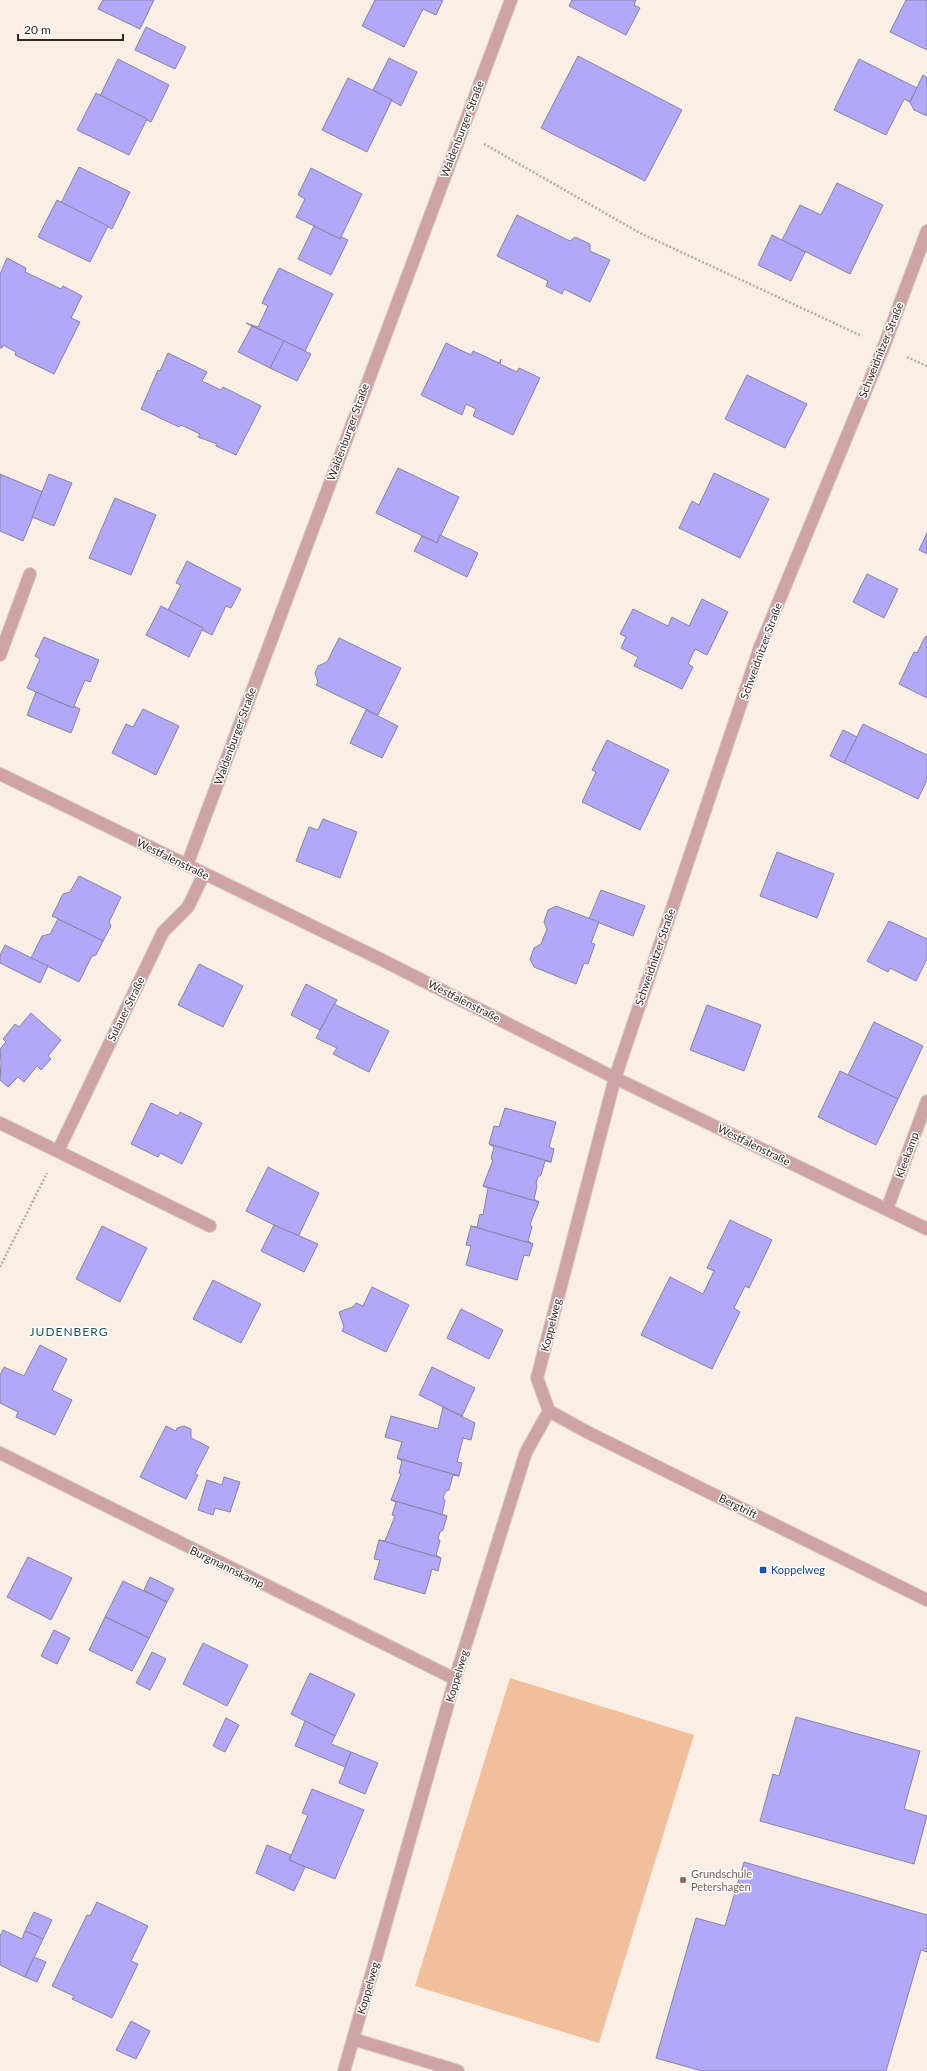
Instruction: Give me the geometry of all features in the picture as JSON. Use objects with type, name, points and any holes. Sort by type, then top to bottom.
[{"type":"street","name":"Waldenburger Straße","points":[[187,865],[460,131],[511,0]]},
{"type":"street","name":"Schweidnitzer Straße","points":[[614,1078],[760,647],[884,346],[927,231]]},
{"type":"street","points":[[0,655],[30,574]]},
{"type":"street","name":"Westfalenstraße","points":[[0,774],[390,964],[614,1078],[927,1229]]},
{"type":"street","name":"Sulauer Straße","points":[[58,1151],[163,932],[188,907],[204,874]]},
{"type":"street","name":"Koppelweg","points":[[344,2071],[455,1679],[526,1452],[549,1411],[537,1378],[614,1078]]},
{"type":"street","name":"Kleekamp","points":[[887,1209],[927,1100]]},
{"type":"street","points":[[0,1123],[210,1226]]},
{"type":"street","name":"Bergtrift","points":[[549,1411],[594,1435],[927,1600]]},
{"type":"street","name":"Burgmannskamp","points":[[0,1453],[455,1679]]},
{"type":"street","points":[[353,2039],[458,2071]]},
{"type":"path","points":[[460,131],[640,233],[927,366]]},
{"type":"path","points":[[0,1267],[58,1151]]},
{"type":"shaded area","points":[[510,1678],[694,1735],[599,2043],[415,1986]]},
{"type":"building","points":[[103,0],[154,0],[140,29],[98,9]]},
{"type":"building","points":[[375,0],[443,0],[436,15],[423,9],[404,47],[362,26]]},
{"type":"building","points":[[572,0],[636,0],[634,5],[640,8],[626,35],[569,6]]},
{"type":"building","points":[[906,0],[927,0],[927,50],[890,32]]},
{"type":"building","points":[[146,27],[186,47],[175,69],[135,50]]},
{"type":"building","points":[[578,56],[682,110],[645,181],[541,128]]},
{"type":"building","points":[[389,58],[417,72],[401,106],[373,90]]},
{"type":"building","points":[[118,59],[169,85],[151,122],[100,96]]},
{"type":"building","points":[[859,59],[917,88],[910,102],[904,99],[886,135],[834,110]]},
{"type":"building","points":[[923,75],[927,78],[927,116],[914,110],[910,102]]},
{"type":"building","points":[[348,78],[392,100],[367,152],[322,130]]},
{"type":"building","points":[[96,93],[147,119],[129,155],[77,130]]},
{"type":"building","points":[[79,167],[130,192],[112,229],[61,203]]},
{"type":"building","points":[[311,168],[362,194],[340,239],[296,217],[305,199],[298,195]]},
{"type":"building","points":[[837,183],[883,205],[850,274],[782,240],[800,205],[821,215]]},
{"type":"building","points":[[57,200],[108,226],[90,262],[38,237]]},
{"type":"building","points":[[517,215],[570,241],[575,237],[590,244],[590,251],[610,260],[590,302],[564,289],[562,294],[546,286],[548,281],[497,256]]},
{"type":"building","points":[[314,226],[340,239],[341,237],[348,240],[331,275],[298,259]]},
{"type":"building","points":[[772,235],[805,252],[791,281],[758,265]]},
{"type":"building","points":[[7,258],[26,268],[25,272],[61,289],[63,286],[82,296],[71,318],[80,322],[54,374],[15,355],[16,352],[3,345],[2,348],[0,348],[0,274]]},
{"type":"building","points":[[279,268],[333,294],[305,351],[246,323],[258,327],[268,306],[262,303]]},
{"type":"building","points":[[252,326],[284,341],[270,368],[238,352]]},
{"type":"building","points":[[284,341],[311,354],[297,381],[270,368]]},
{"type":"building","points":[[446,343],[471,355],[473,351],[499,363],[501,359],[500,364],[517,372],[519,368],[540,378],[513,435],[473,416],[476,409],[466,404],[462,415],[421,395]]},
{"type":"building","points":[[168,353],[207,372],[202,381],[221,390],[223,387],[261,406],[236,455],[216,446],[217,444],[198,437],[200,434],[181,425],[179,427],[141,409],[158,370],[160,371]]},
{"type":"building","points":[[747,375],[807,404],[785,448],[725,419]]},
{"type":"building","points":[[398,468],[459,497],[437,543],[376,513]]},
{"type":"building","points":[[714,473],[769,499],[740,558],[679,528],[692,501],[699,505]]},
{"type":"building","points":[[0,474],[43,492],[23,541],[0,531]]},
{"type":"building","points":[[49,474],[72,483],[54,526],[32,517]]},
{"type":"building","points":[[115,498],[156,515],[131,575],[89,558]]},
{"type":"building","points":[[927,533],[927,554],[919,550]]},
{"type":"building","points":[[440,535],[478,553],[467,577],[414,551],[422,536],[437,543]]},
{"type":"building","points":[[187,561],[241,589],[231,608],[226,606],[212,635],[202,630],[203,628],[168,610],[181,585],[176,583]]},
{"type":"building","points":[[867,574],[898,589],[884,618],[853,602]]},
{"type":"building","points":[[702,599],[728,612],[707,655],[695,649],[688,664],[693,667],[682,689],[634,666],[638,657],[621,648],[626,637],[620,634],[633,609],[668,626],[672,617],[689,626]]},
{"type":"building","points":[[161,606],[203,628],[189,657],[146,635]]},
{"type":"building","points":[[927,636],[927,698],[899,684],[914,652],[917,653],[925,637]]},
{"type":"building","points":[[44,637],[99,660],[90,682],[85,680],[73,708],[27,688],[40,659],[35,656]]},
{"type":"building","points":[[339,638],[401,668],[378,715],[316,685],[318,682],[315,673],[318,666],[327,662]]},
{"type":"building","points":[[36,692],[73,708],[74,706],[80,709],[71,733],[27,715]]},
{"type":"building","points":[[143,709],[179,726],[156,775],[112,753],[126,724],[133,727]]},
{"type":"building","points":[[366,710],[398,726],[382,758],[350,743]]},
{"type":"building","points":[[863,724],[927,755],[927,780],[918,799],[844,763]]},
{"type":"building","points":[[843,730],[857,737],[844,763],[830,756]]},
{"type":"building","points":[[607,740],[669,770],[640,830],[582,802],[596,772],[592,770]]},
{"type":"building","points":[[323,819],[357,832],[340,878],[296,861],[309,827],[318,830]]},
{"type":"building","points":[[777,852],[834,874],[817,918],[760,896]]},
{"type":"building","points":[[79,876],[121,897],[109,922],[111,926],[103,941],[52,916],[63,894],[70,892]]},
{"type":"building","points":[[601,890],[645,906],[633,936],[589,919]]},
{"type":"building","points":[[556,906],[599,922],[591,943],[595,944],[588,964],[584,963],[576,984],[534,967],[530,959],[534,948],[541,944],[547,929],[544,922],[548,910]]},
{"type":"building","points":[[58,919],[103,941],[96,955],[92,956],[79,982],[31,958],[42,936],[50,934]]},
{"type":"building","points":[[889,921],[927,939],[927,959],[916,981],[890,968],[888,972],[867,961]]},
{"type":"building","points":[[5,945],[48,966],[40,983],[0,963],[0,955]]},
{"type":"building","points":[[199,964],[243,986],[223,1027],[178,1005]]},
{"type":"building","points":[[306,984],[337,1000],[320,1030],[291,1015]]},
{"type":"building","points":[[334,1004],[389,1031],[369,1072],[333,1054],[337,1048],[316,1038]]},
{"type":"building","points":[[707,1005],[761,1025],[744,1071],[690,1050]]},
{"type":"building","points":[[31,1013],[61,1040],[48,1056],[51,1059],[41,1070],[37,1066],[24,1082],[18,1077],[8,1087],[0,1080],[0,1049],[6,1042],[3,1039],[15,1024],[19,1027]]},
{"type":"building","points":[[874,1022],[923,1046],[898,1099],[848,1075]]},
{"type":"building","points":[[840,1071],[898,1099],[876,1145],[818,1117]]},
{"type":"building","points":[[151,1103],[178,1116],[180,1112],[202,1123],[182,1164],[160,1153],[158,1157],[131,1144]]},
{"type":"building","points":[[505,1108],[556,1122],[549,1147],[554,1149],[551,1162],[489,1144],[494,1126],[499,1127]]},
{"type":"building","points":[[489,1144],[551,1162],[545,1161],[541,1175],[538,1177],[536,1183],[537,1186],[534,1199],[539,1202],[483,1186],[493,1160],[491,1159],[494,1147]]},
{"type":"building","points":[[268,1167],[319,1193],[298,1237],[246,1211]]},
{"type":"building","points":[[483,1186],[539,1202],[530,1224],[532,1227],[528,1241],[533,1244],[471,1226],[477,1227],[480,1214],[483,1215],[488,1188]]},
{"type":"building","points":[[730,1220],[772,1240],[749,1288],[745,1286],[734,1308],[740,1312],[712,1369],[641,1335],[670,1277],[703,1294],[714,1271],[707,1268]]},
{"type":"building","points":[[274,1225],[318,1244],[304,1272],[261,1251]]},
{"type":"building","points":[[102,1226],[147,1248],[120,1302],[76,1279]]},
{"type":"building","points":[[471,1226],[533,1244],[529,1256],[524,1255],[517,1280],[466,1265],[471,1246],[466,1245]]},
{"type":"building","points":[[213,1280],[261,1304],[241,1343],[193,1319]]},
{"type":"building","points":[[372,1287],[409,1305],[386,1352],[342,1331],[344,1327],[339,1312],[353,1307],[356,1303],[363,1306]]},
{"type":"building","points":[[461,1309],[503,1330],[489,1359],[447,1338]]},
{"type":"building","points":[[40,1345],[67,1359],[52,1390],[72,1400],[55,1435],[16,1417],[18,1412],[0,1403],[0,1375],[4,1367],[24,1376]]},
{"type":"building","points":[[432,1367],[475,1388],[462,1416],[419,1395]]},
{"type":"building","points":[[443,1407],[475,1423],[471,1440],[463,1438],[457,1462],[462,1463],[459,1476],[397,1458],[402,1442],[385,1437],[391,1416],[438,1429]]},
{"type":"building","points":[[166,1426],[176,1431],[177,1428],[184,1426],[191,1429],[191,1438],[209,1447],[195,1474],[198,1475],[186,1499],[140,1477]]},
{"type":"building","points":[[397,1458],[459,1476],[453,1475],[449,1490],[446,1491],[443,1497],[445,1501],[442,1514],[447,1516],[391,1500],[401,1474],[399,1473],[402,1461]]},
{"type":"building","points":[[224,1477],[240,1482],[230,1512],[215,1508],[213,1515],[198,1510],[207,1480],[222,1485]]},
{"type":"building","points":[[391,1500],[447,1516],[443,1530],[440,1532],[438,1538],[440,1541],[436,1555],[441,1558],[379,1540],[385,1541],[395,1516],[392,1515],[396,1502]]},
{"type":"building","points":[[379,1540],[441,1558],[438,1571],[432,1569],[425,1594],[374,1579],[380,1560],[374,1559]]},
{"type":"building","points":[[28,1557],[72,1578],[51,1620],[7,1597]]},
{"type":"building","points":[[150,1577],[174,1589],[167,1602],[144,1590]]},
{"type":"building","points":[[123,1581],[167,1602],[149,1638],[105,1617]]},
{"type":"building","points":[[105,1617],[149,1638],[132,1671],[89,1650]]},
{"type":"building","points":[[54,1630],[70,1638],[57,1664],[41,1656]]},
{"type":"building","points":[[203,1643],[248,1665],[227,1706],[183,1684]]},
{"type":"building","points":[[152,1652],[166,1659],[150,1690],[136,1683]]},
{"type":"building","points":[[310,1673],[355,1694],[335,1736],[291,1714]]},
{"type":"building","points":[[796,1717],[920,1751],[904,1809],[927,1816],[914,1864],[760,1821],[773,1774],[779,1776]]},
{"type":"building","points":[[226,1718],[239,1725],[225,1752],[213,1746]]},
{"type":"building","points":[[305,1721],[335,1736],[331,1744],[351,1752],[345,1767],[295,1746]]},
{"type":"building","points":[[351,1752],[378,1763],[365,1794],[339,1783]]},
{"type":"building","points":[[312,1789],[364,1810],[335,1879],[289,1860],[308,1815],[302,1813]]},
{"type":"building","points":[[267,1845],[291,1855],[289,1860],[305,1867],[294,1891],[256,1873]]},
{"type":"building","points":[[744,1862],[927,1915],[927,1952],[921,1950],[886,2071],[702,2071],[656,2058],[696,1918],[725,1926]]},
{"type":"building","points":[[97,1902],[148,1926],[131,1961],[138,1964],[112,2018],[72,1999],[74,1996],[52,1986],[87,1915],[90,1916]]},
{"type":"building","points":[[34,1912],[52,1920],[43,1939],[25,1931]]},
{"type":"building","points":[[3,1930],[22,1939],[25,1931],[43,1939],[25,1977],[0,1965],[0,1936]]},
{"type":"building","points":[[34,1957],[46,1962],[37,1982],[25,1977]]},
{"type":"building","points":[[131,2021],[150,2031],[136,2059],[116,2050]]},
{"type":"place","name":"Koppelweg","points":[[763,1570]]},
{"type":"place","name":"Grundschule Petershagen","points":[[683,1880]]},
{"type":"district","name":"JUDENBERG","points":[[69,1332]]}]
